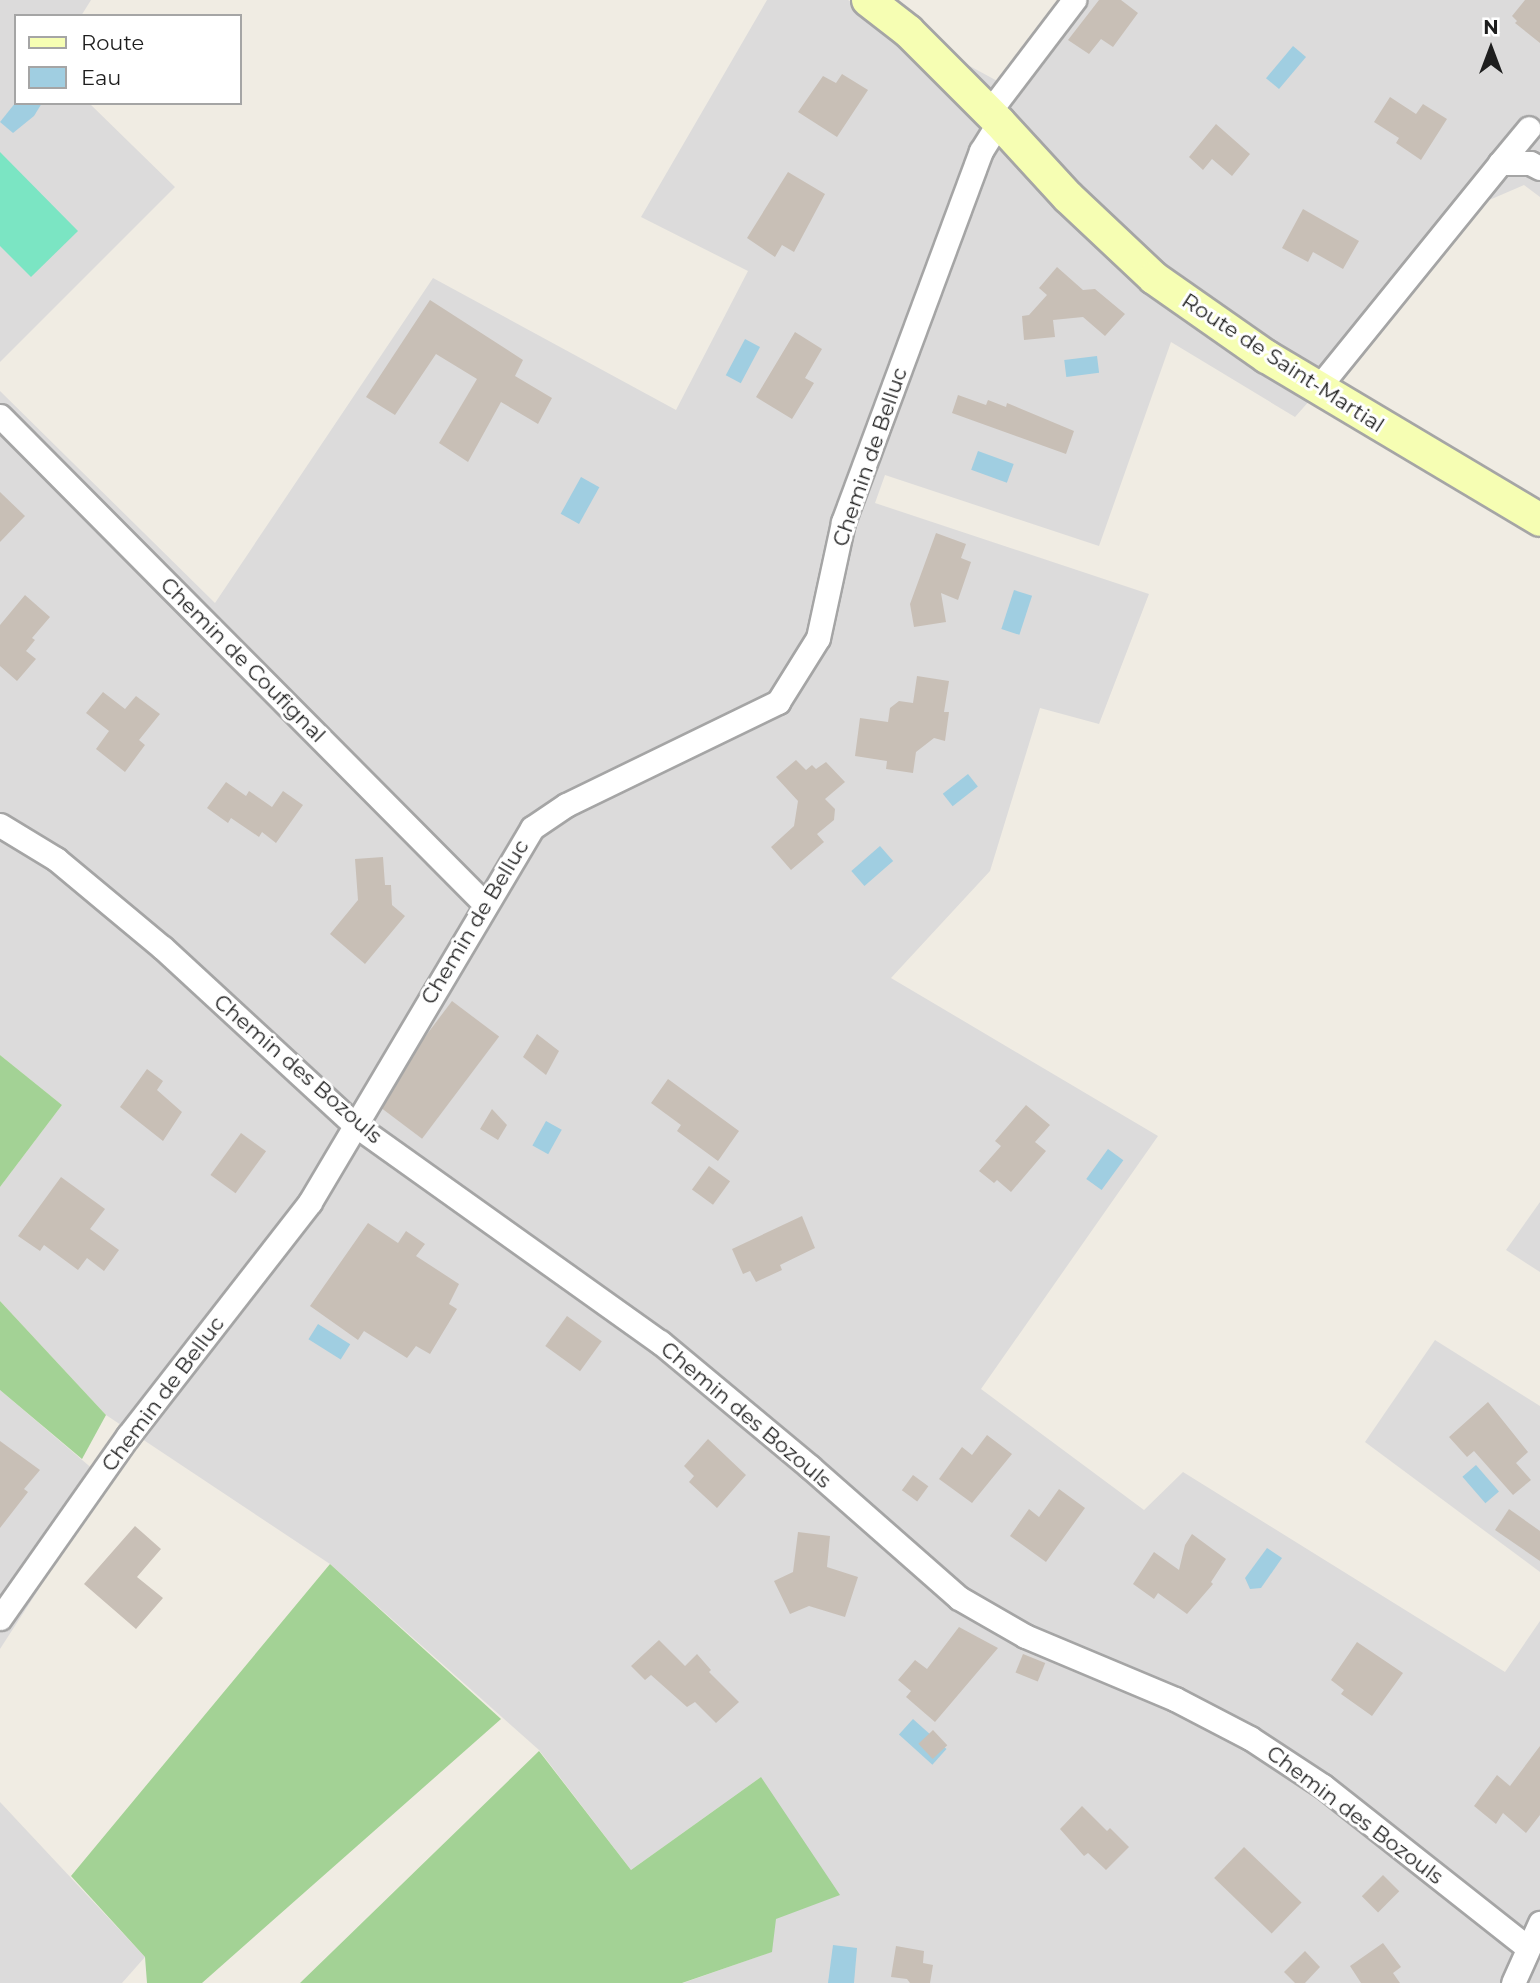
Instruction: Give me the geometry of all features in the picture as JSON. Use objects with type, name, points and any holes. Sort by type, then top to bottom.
[{"type":"main road","name":"Route de Saint-Martial","points":[[868,0],[908,31],[994,117],[1068,197],[1154,278],[1266,357],[1540,520]]},
{"type":"street","name":"Chemin de Belluc","points":[[0,1618],[128,1436],[310,1202],[531,828],[566,805],[778,702],[818,638],[844,522],[994,117],[1074,0]]},
{"type":"street","points":[[1318,388],[1529,128]]},
{"type":"street","points":[[1500,163],[1530,163],[1540,169]]},
{"type":"street","name":"Chemin de Coufignal","points":[[0,416],[485,904]]},
{"type":"street","name":"Chemin des Bozouls","points":[[0,825],[56,859],[153,939],[354,1124],[660,1342],[810,1467],[960,1598],[1025,1636],[1175,1699],[1250,1738],[1323,1786],[1528,1948]]},
{"type":"street","points":[[1513,1983],[1540,1923]]},
{"type":"shaded area","points":[[0,0],[91,0],[82,14],[14,14],[14,105],[91,105],[175,187],[0,362]]},
{"type":"shaded area","points":[[767,0],[848,0],[1001,83],[1063,0],[1540,0],[1540,197],[1524,185],[1487,201],[1295,417],[1171,342],[1099,546],[885,475],[875,503],[1149,594],[1099,724],[1040,708],[990,871],[891,978],[1158,1136],[981,1389],[1144,1510],[1183,1472],[1505,1672],[1540,1621],[1540,1983],[683,1983],[771,1952],[761,1777],[631,1870],[539,1750],[330,1564],[106,1415],[0,1301],[0,1187],[62,1105],[0,1055],[0,391],[215,603],[433,278],[676,410],[748,271],[641,217]]},
{"type":"shaded area","points":[[1540,1202],[1540,1272],[1506,1250]]},
{"type":"shaded area","points":[[1435,1340],[1540,1406],[1540,1572],[1365,1442]]},
{"type":"shaded area","points":[[0,1390],[108,1482],[0,1649]]},
{"type":"shaded area","points":[[0,1802],[145,1957],[122,1983],[0,1983]]},
{"type":"green space","points":[[0,152],[78,231],[31,277],[0,246]]},
{"type":"green space","points":[[0,1055],[62,1105],[0,1187]]},
{"type":"green space","points":[[0,1301],[106,1415],[82,1459],[0,1390]]},
{"type":"green space","points":[[330,1564],[501,1719],[202,1983],[147,1983],[145,1957],[71,1876]]},
{"type":"green space","points":[[539,1751],[631,1870],[761,1777],[840,1895],[776,1919],[772,1952],[682,1983],[300,1983]]},
{"type":"water","points":[[1293,46],[1306,57],[1279,89],[1266,78]]},
{"type":"water","points":[[14,104],[41,105],[34,116],[13,133],[0,122]]},
{"type":"water","points":[[745,339],[760,347],[741,383],[726,375]]},
{"type":"water","points":[[1097,356],[1099,373],[1066,377],[1064,360]]},
{"type":"water","points":[[978,451],[1014,464],[1007,483],[971,470]]},
{"type":"water","points":[[581,477],[599,487],[579,524],[561,514]]},
{"type":"water","points":[[1014,590],[1032,596],[1019,635],[1001,629]]},
{"type":"water","points":[[968,774],[978,787],[953,806],[943,794]]},
{"type":"water","points":[[880,846],[893,861],[864,886],[851,871]]},
{"type":"water","points":[[546,1121],[562,1130],[548,1154],[532,1145]]},
{"type":"water","points":[[1108,1149],[1123,1160],[1102,1190],[1086,1179]]},
{"type":"water","points":[[318,1324],[350,1344],[341,1359],[308,1339]]},
{"type":"water","points":[[1476,1465],[1499,1491],[1485,1503],[1462,1477]]},
{"type":"water","points":[[1267,1548],[1282,1558],[1261,1588],[1250,1589],[1245,1578]]},
{"type":"water","points":[[913,1719],[946,1749],[932,1765],[899,1735]]},
{"type":"water","points":[[833,1945],[857,1948],[854,1983],[828,1983]]},
{"type":"building","points":[[1099,0],[1121,0],[1138,13],[1113,47],[1101,39],[1089,54],[1068,40]]},
{"type":"building","points":[[1525,0],[1540,0],[1540,43],[1515,23],[1517,21],[1512,16]]},
{"type":"building","points":[[842,74],[868,90],[837,137],[798,112],[823,76],[836,83]]},
{"type":"building","points":[[1390,97],[1416,114],[1423,104],[1447,119],[1421,160],[1396,143],[1399,138],[1374,122]]},
{"type":"building","points":[[1216,124],[1250,154],[1232,176],[1212,159],[1203,170],[1189,157]]},
{"type":"building","points":[[788,172],[825,194],[794,252],[782,245],[775,257],[747,238]]},
{"type":"building","points":[[1303,209],[1359,241],[1343,269],[1313,252],[1308,262],[1282,248]]},
{"type":"building","points":[[1057,267],[1083,290],[1095,289],[1125,314],[1105,336],[1083,317],[1053,320],[1055,337],[1024,340],[1022,316],[1029,315],[1047,295],[1039,288]]},
{"type":"building","points":[[430,300],[523,360],[515,376],[552,398],[538,424],[501,402],[468,462],[439,443],[477,379],[436,354],[395,415],[366,397]]},
{"type":"building","points":[[795,332],[822,349],[805,378],[814,383],[792,419],[756,397]]},
{"type":"building","points":[[958,395],[986,405],[988,400],[1006,407],[1007,403],[1074,431],[1066,454],[952,413]]},
{"type":"building","points":[[0,492],[25,516],[0,542]]},
{"type":"building","points":[[936,533],[966,544],[961,558],[971,562],[958,600],[941,593],[946,622],[914,627],[910,604]]},
{"type":"building","points":[[25,595],[50,617],[32,638],[35,640],[26,651],[36,659],[17,681],[0,666],[0,625]]},
{"type":"building","points":[[917,676],[949,681],[944,712],[949,712],[945,741],[934,738],[916,752],[913,773],[886,769],[887,761],[855,756],[860,718],[888,722],[890,708],[899,701],[913,703]]},
{"type":"building","points":[[103,692],[125,709],[136,696],[160,714],[139,740],[145,745],[125,772],[96,749],[109,731],[86,713]]},
{"type":"building","points":[[796,760],[806,770],[812,765],[816,769],[826,762],[845,782],[825,799],[835,809],[834,820],[817,834],[824,842],[791,870],[771,847],[794,826],[798,801],[776,777]]},
{"type":"building","points":[[226,782],[246,796],[249,791],[272,807],[283,791],[303,805],[276,843],[262,832],[259,837],[231,818],[228,823],[207,808]]},
{"type":"building","points":[[383,857],[385,885],[391,885],[392,905],[405,916],[365,964],[330,934],[358,900],[355,859]]},
{"type":"building","points":[[452,1001],[499,1037],[422,1139],[375,1103]]},
{"type":"building","points":[[537,1034],[559,1051],[546,1075],[523,1057]]},
{"type":"building","points":[[147,1069],[163,1081],[157,1090],[182,1112],[163,1141],[120,1107]]},
{"type":"building","points":[[668,1079],[739,1131],[718,1161],[677,1131],[681,1125],[651,1103]]},
{"type":"building","points":[[1026,1105],[1050,1125],[1035,1142],[1046,1151],[1011,1192],[997,1180],[994,1183],[979,1171],[1001,1146],[995,1141]]},
{"type":"building","points":[[492,1109],[507,1125],[498,1140],[480,1129]]},
{"type":"building","points":[[241,1133],[266,1151],[236,1193],[210,1175]]},
{"type":"building","points":[[709,1166],[730,1181],[713,1205],[692,1189]]},
{"type":"building","points":[[61,1177],[105,1209],[90,1229],[119,1250],[104,1271],[87,1258],[78,1270],[44,1245],[40,1251],[18,1236]]},
{"type":"building","points":[[802,1216],[815,1248],[780,1265],[782,1270],[756,1282],[750,1271],[743,1274],[732,1249]]},
{"type":"building","points":[[368,1223],[398,1243],[406,1231],[425,1244],[416,1256],[459,1284],[449,1304],[457,1309],[430,1354],[416,1346],[407,1358],[364,1331],[358,1340],[310,1306]]},
{"type":"building","points":[[567,1316],[602,1341],[580,1371],[545,1346]]},
{"type":"building","points":[[1488,1402],[1528,1452],[1516,1463],[1531,1480],[1513,1495],[1474,1451],[1467,1457],[1449,1437]]},
{"type":"building","points":[[987,1435],[1012,1454],[972,1503],[939,1479],[962,1447],[972,1455]]},
{"type":"building","points":[[708,1439],[746,1475],[717,1508],[689,1482],[694,1476],[684,1466]]},
{"type":"building","points":[[0,1441],[40,1470],[24,1489],[28,1492],[0,1528]]},
{"type":"building","points":[[913,1475],[928,1486],[917,1502],[902,1490]]},
{"type":"building","points":[[1059,1489],[1085,1508],[1046,1562],[1010,1536],[1029,1509],[1039,1517]]},
{"type":"building","points":[[1509,1509],[1540,1531],[1540,1561],[1495,1530]]},
{"type":"building","points":[[135,1526],[161,1549],[137,1577],[163,1598],[136,1629],[84,1584]]},
{"type":"building","points":[[798,1532],[830,1536],[827,1567],[858,1577],[845,1617],[809,1606],[790,1614],[774,1581],[793,1572]]},
{"type":"building","points":[[1192,1534],[1226,1559],[1211,1582],[1213,1584],[1187,1614],[1158,1593],[1154,1599],[1133,1584],[1154,1552],[1179,1570],[1185,1545]]},
{"type":"building","points":[[959,1627],[998,1648],[935,1722],[906,1697],[911,1691],[898,1680],[915,1660],[927,1669]]},
{"type":"building","points":[[659,1640],[685,1666],[697,1654],[711,1670],[709,1672],[739,1702],[716,1723],[695,1702],[687,1707],[651,1675],[645,1680],[631,1666]]},
{"type":"building","points":[[1357,1642],[1403,1673],[1372,1716],[1341,1694],[1344,1690],[1331,1680]]},
{"type":"building","points":[[1023,1654],[1045,1663],[1038,1682],[1016,1673]]},
{"type":"building","points":[[933,1730],[947,1745],[933,1759],[918,1744]]},
{"type":"building","points":[[1540,1746],[1540,1815],[1526,1833],[1503,1813],[1496,1824],[1474,1806],[1497,1775],[1510,1786]]},
{"type":"building","points":[[1082,1806],[1107,1831],[1110,1828],[1129,1847],[1106,1870],[1088,1853],[1084,1856],[1060,1829]]},
{"type":"building","points":[[1244,1847],[1302,1903],[1272,1934],[1214,1878]]},
{"type":"building","points":[[1383,1875],[1399,1891],[1378,1912],[1362,1896]]},
{"type":"building","points":[[1383,1943],[1401,1967],[1393,1973],[1400,1983],[1361,1983],[1350,1966]]},
{"type":"building","points":[[896,1946],[924,1951],[923,1963],[933,1965],[930,1983],[910,1983],[907,1979],[891,1977]]},
{"type":"building","points":[[1305,1951],[1320,1967],[1305,1983],[1295,1983],[1284,1972]]}]
